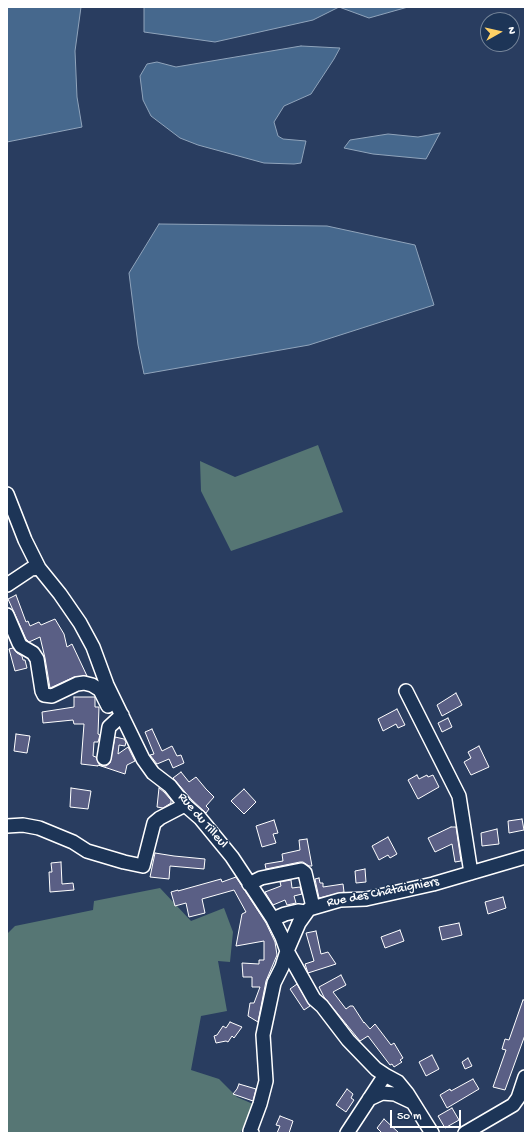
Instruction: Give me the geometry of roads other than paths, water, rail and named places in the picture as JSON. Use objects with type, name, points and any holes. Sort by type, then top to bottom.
[{"type":"street","name":"Rue du Tilleul","points":[[7,494],[25,540],[39,568],[60,594],[80,623],[93,646],[119,718],[143,759],[153,772],[170,786],[185,805],[200,818],[232,858],[273,919],[287,951],[314,999],[322,1006],[348,1040],[376,1069],[398,1082],[407,1093],[432,1133]]},
{"type":"street","points":[[7,585],[31,569],[39,568]]},
{"type":"street","points":[[7,615],[21,646],[33,653],[37,659],[44,695],[52,696],[78,684],[84,683],[92,685],[100,690],[119,718],[109,728],[104,758]]},
{"type":"street","points":[[406,690],[459,796],[471,873]]},
{"type":"street","points":[[7,826],[23,825],[39,828],[73,842],[86,851],[143,866],[154,823],[160,818],[185,805]]},
{"type":"street","name":"Rue des Châtaigniers","points":[[273,919],[285,914],[309,910],[340,900],[366,899],[433,884],[525,857]]},
{"type":"street","points":[[249,884],[261,878],[301,870],[305,873],[309,910],[299,923],[282,967],[274,983],[263,1035],[266,1081],[250,1132]]},
{"type":"street","points":[[346,1133],[385,1075]]},
{"type":"street","points":[[465,1133],[513,1105],[518,1098],[525,1077]]},
{"type":"street","points":[[369,1099],[382,1093],[395,1094],[412,1102]]},
{"type":"water","points":[[7,7],[81,7],[75,51],[77,97],[82,127],[7,142]]},
{"type":"water","points":[[144,7],[339,7],[313,20],[215,42],[144,32]]},
{"type":"water","points":[[339,7],[408,7],[369,18]]},
{"type":"water","points":[[301,46],[340,48],[311,94],[284,106],[274,122],[278,136],[283,139],[306,141],[301,163],[264,163],[198,145],[180,138],[151,116],[143,100],[140,76],[147,64],[157,62],[176,67]]},
{"type":"water","points":[[440,133],[426,159],[373,154],[344,148],[350,140],[388,134],[418,137]]},
{"type":"water","points":[[159,224],[327,226],[415,245],[434,305],[309,345],[144,374],[138,345],[129,273]]}]
